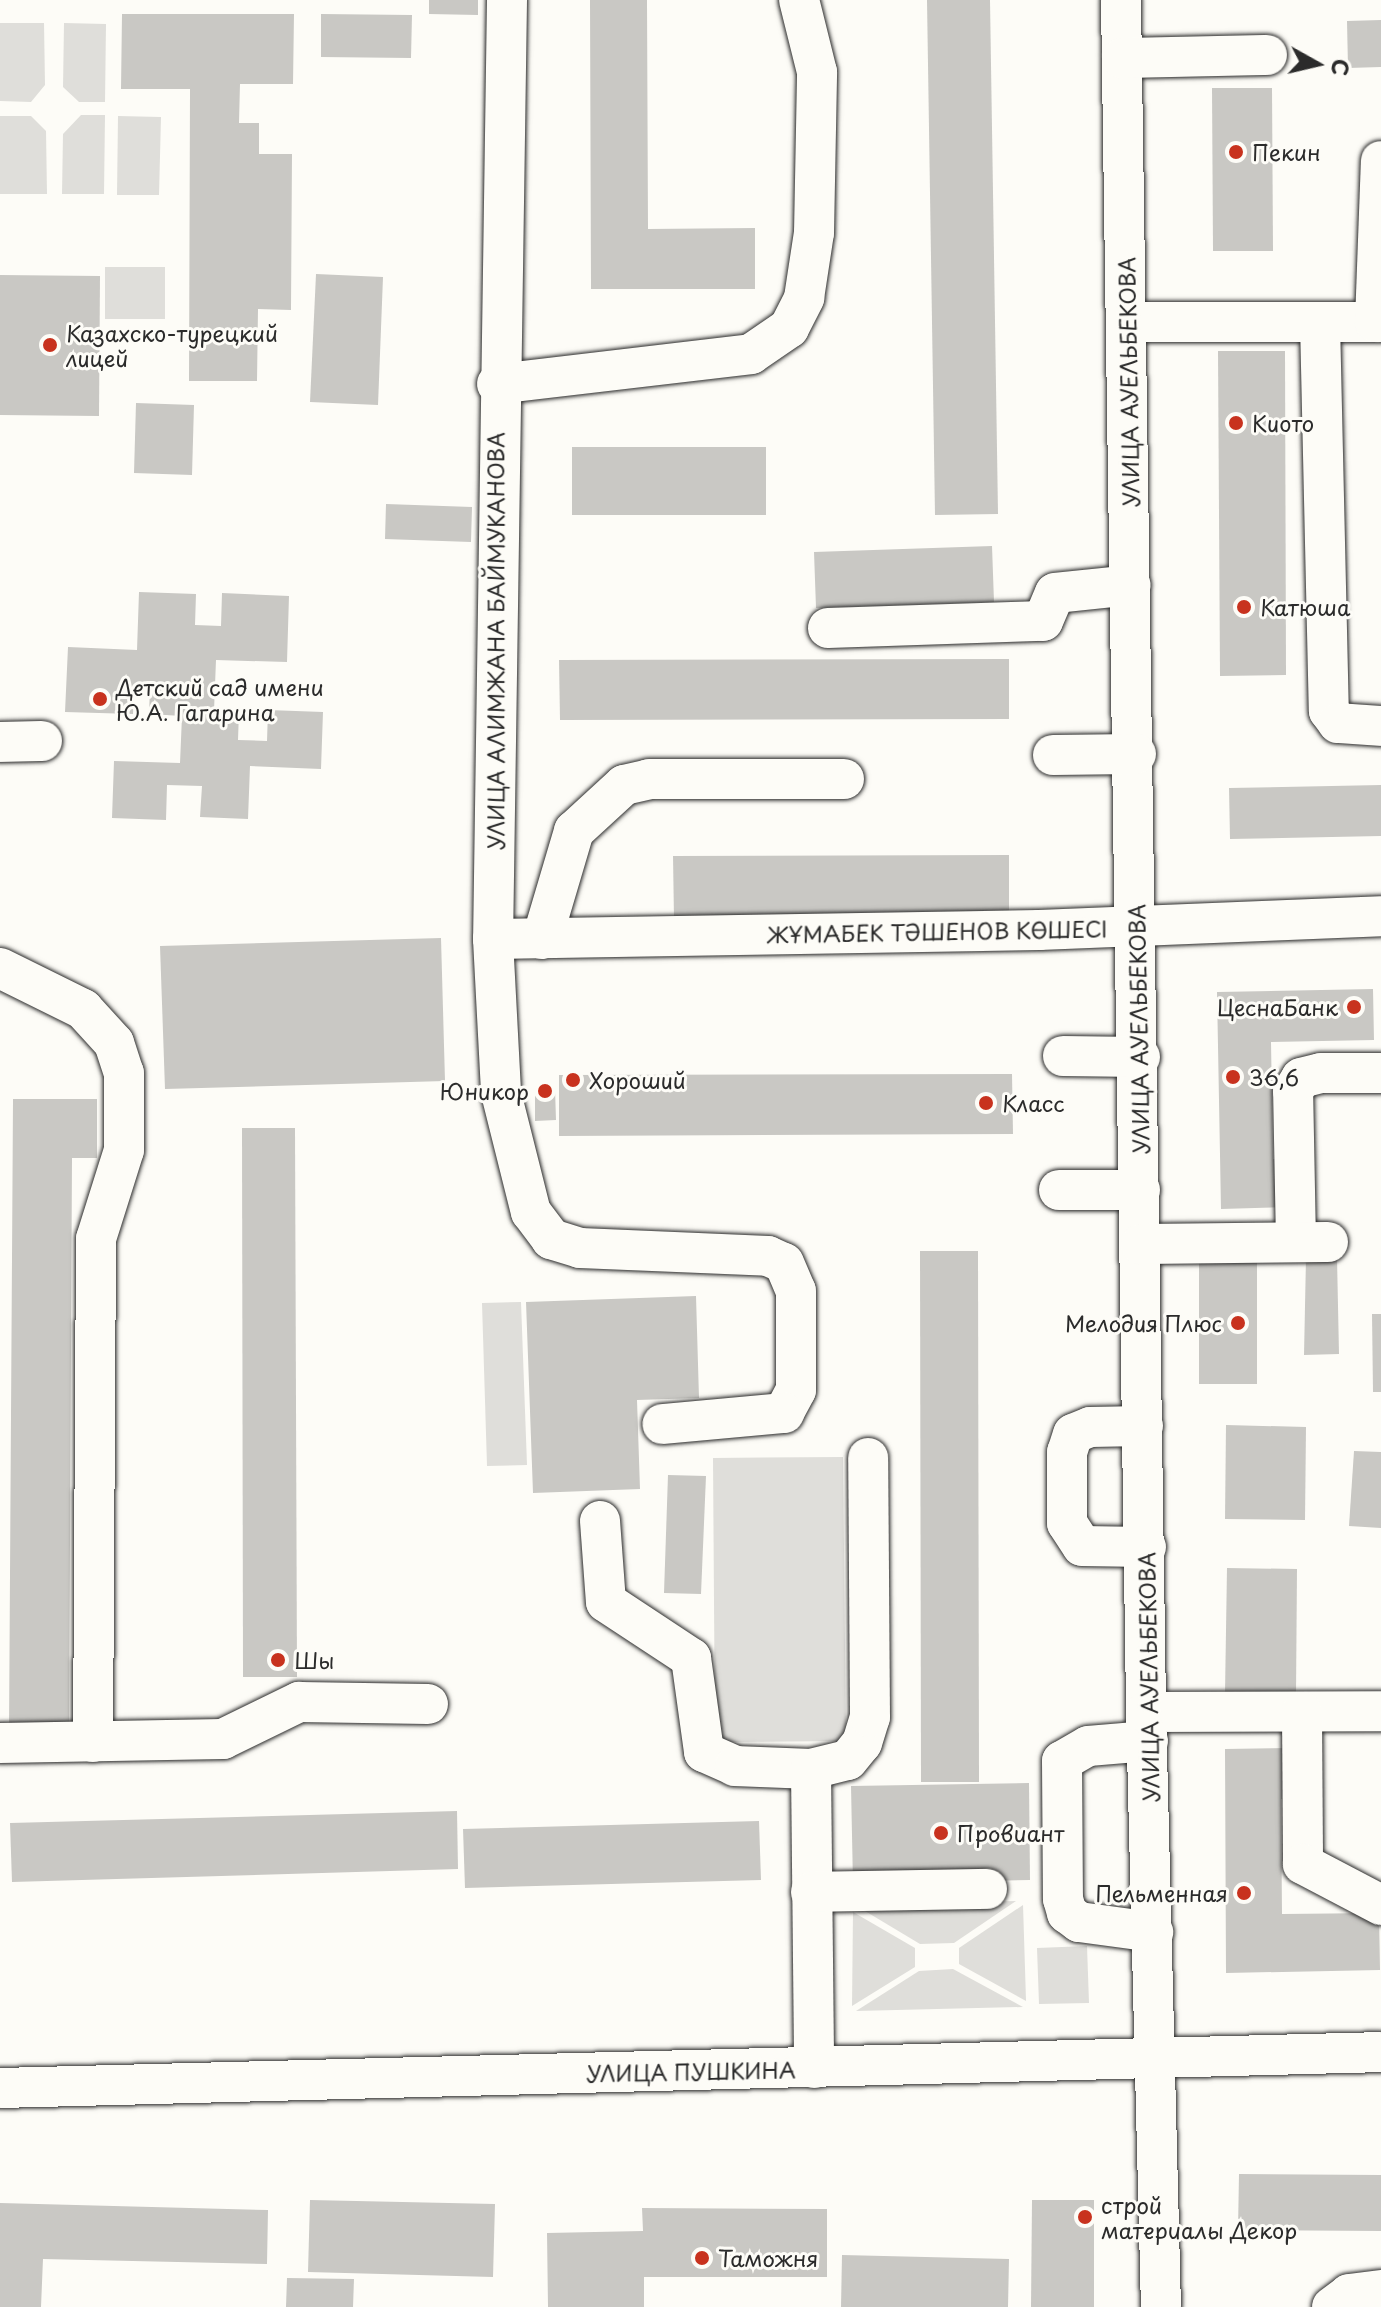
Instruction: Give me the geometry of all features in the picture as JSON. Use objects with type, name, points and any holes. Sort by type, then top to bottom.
[{"type":"street","name":"УЛИЦА АЛИМЖАНА БАЙМУКАНОВА","points":[[507,0],[497,384],[493,939],[501,1093],[531,1212],[551,1239],[580,1248],[751,1253],[784,1263],[792,1277],[798,1373],[791,1405],[775,1417],[662,1424]]},
{"type":"street","points":[[497,384],[751,354],[789,328],[804,298],[814,233],[817,72],[799,0]]},
{"type":"street","name":"УЛИЦА АУЕЛЬБЕКОВА","points":[[1121,0],[1136,754],[1147,1727],[1161,2307]]},
{"type":"street","points":[[1122,58],[1267,55]]},
{"type":"street","points":[[1128,322],[1378,322],[1381,161]]},
{"type":"street","points":[[1320,322],[1329,711],[1338,723],[1381,726]]},
{"type":"street","points":[[828,628],[1043,621],[1055,593],[1131,585]]},
{"type":"street","points":[[0,742],[42,741]]},
{"type":"street","points":[[1053,755],[1136,754]]},
{"type":"street","points":[[542,939],[574,831],[624,785],[649,779],[844,779]]},
{"type":"street","name":"ЖҰМАБЕК ТӘШЕНОВ КӨШЕСІ","points":[[493,939],[1039,930],[1381,916]]},
{"type":"street","points":[[0,968],[83,1009],[114,1043],[124,1073],[124,1150],[106,1193],[96,1239],[93,1742]]},
{"type":"street","points":[[1063,1056],[1140,1057]]},
{"type":"street","points":[[1141,1244],[1312,1242],[1293,1091],[1301,1078],[1321,1073],[1381,1073]]},
{"type":"street","points":[[1059,1190],[1140,1190]]},
{"type":"street","points":[[1143,1426],[1090,1427],[1073,1434],[1067,1452],[1067,1523],[1082,1546],[1146,1547]]},
{"type":"street","points":[[600,1521],[606,1602],[691,1658],[704,1752],[735,1766],[811,1769],[848,1760],[870,1717],[868,1458]]},
{"type":"street","points":[[0,1743],[223,1739],[299,1702],[428,1704]]},
{"type":"street","points":[[1153,1932],[1079,1922],[1067,1913],[1063,1899],[1062,1761],[1088,1746],[1147,1727],[1302,1712],[1381,1711]]},
{"type":"street","points":[[1302,1712],[1303,1864],[1381,1905]]},
{"type":"street","points":[[811,1769],[814,2068]]},
{"type":"street","points":[[811,1892],[987,1889]]},
{"type":"street","name":"УЛИЦА ПУШКИНА","points":[[0,2088],[1381,2052]]},
{"type":"street","points":[[1332,2307],[1349,2294],[1381,2290]]},
{"type":"shaded area","points":[[0,23],[44,23],[45,85],[31,102],[0,101]]},
{"type":"shaded area","points":[[64,23],[106,24],[105,102],[79,102],[63,87]]},
{"type":"shaded area","points":[[81,115],[105,115],[104,194],[62,194],[63,134]]},
{"type":"shaded area","points":[[0,116],[31,116],[46,131],[47,194],[0,194]]},
{"type":"shaded area","points":[[118,116],[161,117],[159,195],[117,195]]},
{"type":"shaded area","points":[[105,267],[165,267],[165,319],[105,319]]},
{"type":"shaded area","points":[[521,1302],[527,1465],[487,1466],[482,1303]]},
{"type":"shaded area","points":[[843,1457],[846,1741],[715,1742],[713,1458]]},
{"type":"shaded area","points":[[1016,1901],[954,1943],[920,1944],[855,1905]]},
{"type":"shaded area","points":[[1023,1905],[1026,2001],[959,1964],[959,1948]]},
{"type":"shaded area","points":[[853,1912],[915,1948],[915,1967],[852,2006]]},
{"type":"shaded area","points":[[1087,1946],[1089,2003],[1039,2004],[1037,1948]]},
{"type":"shaded area","points":[[953,1969],[1023,2007],[856,2011],[919,1971]]},
{"type":"building","points":[[429,0],[478,0],[478,15],[429,14]]},
{"type":"building","points":[[590,0],[647,0],[648,229],[755,228],[755,289],[591,289]]},
{"type":"building","points":[[927,0],[990,0],[998,514],[935,515]]},
{"type":"building","points":[[122,14],[294,14],[293,84],[240,84],[239,123],[259,123],[259,154],[292,154],[291,310],[258,309],[257,381],[189,381],[190,89],[121,89]]},
{"type":"building","points":[[321,14],[412,15],[411,58],[321,57]]},
{"type":"building","points":[[1381,20],[1381,67],[1348,68],[1347,21]]},
{"type":"building","points":[[1212,88],[1272,88],[1273,251],[1213,251]]},
{"type":"building","points":[[316,274],[383,277],[378,405],[310,402]]},
{"type":"building","name":"Казахско-турецкий лицей","points":[[0,275],[100,276],[99,416],[0,415]]},
{"type":"building","points":[[1218,351],[1285,351],[1286,675],[1220,676]]},
{"type":"building","points":[[136,403],[194,405],[192,475],[134,473]]},
{"type":"building","points":[[572,447],[766,447],[766,515],[572,515]]},
{"type":"building","points":[[386,504],[472,507],[471,542],[385,539]]},
{"type":"building","points":[[992,546],[994,602],[816,608],[814,552]]},
{"type":"building","name":"Детский сад имени Ю.А. Гагарина","points":[[139,592],[196,594],[195,625],[221,626],[222,593],[289,596],[287,662],[216,660],[214,711],[239,712],[238,740],[267,741],[268,710],[323,712],[321,769],[250,766],[248,819],[200,817],[202,786],[167,785],[166,820],[112,818],[114,761],[180,763],[182,716],[149,714],[150,688],[135,687],[133,714],[65,712],[68,647],[137,650]]},
{"type":"building","points":[[1009,659],[1009,719],[560,720],[559,660]]},
{"type":"building","points":[[1381,785],[1381,836],[1230,839],[1229,788]]},
{"type":"building","points":[[1009,855],[1009,919],[674,920],[673,856]]},
{"type":"building","points":[[441,938],[445,1081],[165,1089],[160,946]]},
{"type":"building","points":[[1373,989],[1374,1040],[1271,1042],[1273,1159],[1289,1158],[1290,1207],[1221,1209],[1217,992]]},
{"type":"building","points":[[1012,1074],[1013,1134],[559,1136],[559,1075]]},
{"type":"building","points":[[535,1089],[555,1089],[556,1120],[535,1121]]},
{"type":"building","points":[[13,1099],[97,1099],[97,1158],[72,1158],[69,1733],[9,1733]]},
{"type":"building","points":[[242,1128],[295,1128],[297,1677],[243,1677]]},
{"type":"building","points":[[920,1251],[978,1251],[979,1782],[921,1782]]},
{"type":"building","points":[[1199,1255],[1257,1255],[1257,1384],[1199,1384]]},
{"type":"building","points":[[1306,1258],[1337,1258],[1339,1354],[1304,1355]]},
{"type":"building","points":[[696,1296],[699,1398],[637,1400],[640,1489],[533,1493],[526,1302]]},
{"type":"building","points":[[1372,1314],[1381,1314],[1381,1392],[1373,1392]]},
{"type":"building","points":[[1226,1425],[1306,1427],[1305,1520],[1225,1519]]},
{"type":"building","points":[[1354,1451],[1381,1452],[1381,1528],[1349,1526]]},
{"type":"building","points":[[668,1475],[706,1476],[701,1594],[664,1593]]},
{"type":"building","points":[[1227,1568],[1297,1569],[1296,1694],[1225,1693]]},
{"type":"building","points":[[1292,1748],[1292,1799],[1281,1799],[1282,1914],[1379,1913],[1380,1970],[1226,1973],[1225,1749]]},
{"type":"building","name":"Провиант","points":[[1029,1783],[1030,1880],[853,1884],[851,1786]]},
{"type":"building","points":[[457,1811],[458,1869],[12,1882],[10,1823]]},
{"type":"building","points":[[759,1821],[761,1880],[465,1888],[463,1829]]},
{"type":"building","points":[[1239,2174],[1381,2175],[1381,2231],[1238,2230]]},
{"type":"building","points":[[310,2200],[495,2204],[493,2277],[308,2272]]},
{"type":"building","points":[[1032,2200],[1094,2200],[1094,2307],[1031,2307]]},
{"type":"building","points":[[0,2203],[268,2210],[267,2264],[43,2259],[41,2307],[0,2307]]},
{"type":"building","points":[[642,2208],[827,2209],[827,2277],[644,2277],[644,2307],[548,2307],[547,2233],[643,2231]]},
{"type":"building","points":[[842,2255],[1009,2259],[1008,2307],[841,2307]]},
{"type":"building","points":[[287,2278],[354,2279],[353,2307],[286,2307]]},
{"type":"place","name":"Пекин","points":[[1236,152]]},
{"type":"place","name":"Казахско-турецкий лицей","points":[[50,345]]},
{"type":"place","name":"Киото","points":[[1236,423]]},
{"type":"place","name":"Катюша","points":[[1244,607]]},
{"type":"place","name":"Детский сад имени Ю.А. Гагарина","points":[[100,699]]},
{"type":"place","name":"ЦеснаБанк","points":[[1354,1007]]},
{"type":"place","name":"36,6","points":[[1233,1077]]},
{"type":"place","name":"Хороший","points":[[573,1080]]},
{"type":"place","name":"Юникор","points":[[545,1091]]},
{"type":"place","name":"Класс","points":[[986,1103]]},
{"type":"place","name":"Мелодия Плюс","points":[[1238,1323]]},
{"type":"place","name":"Шы","points":[[278,1660]]},
{"type":"place","name":"Провиант","points":[[941,1833]]},
{"type":"place","name":"Пельменная","points":[[1244,1893]]},
{"type":"place","name":"строй материалы Декор","points":[[1085,2217]]},
{"type":"place","name":"Таможня","points":[[702,2258]]}]
